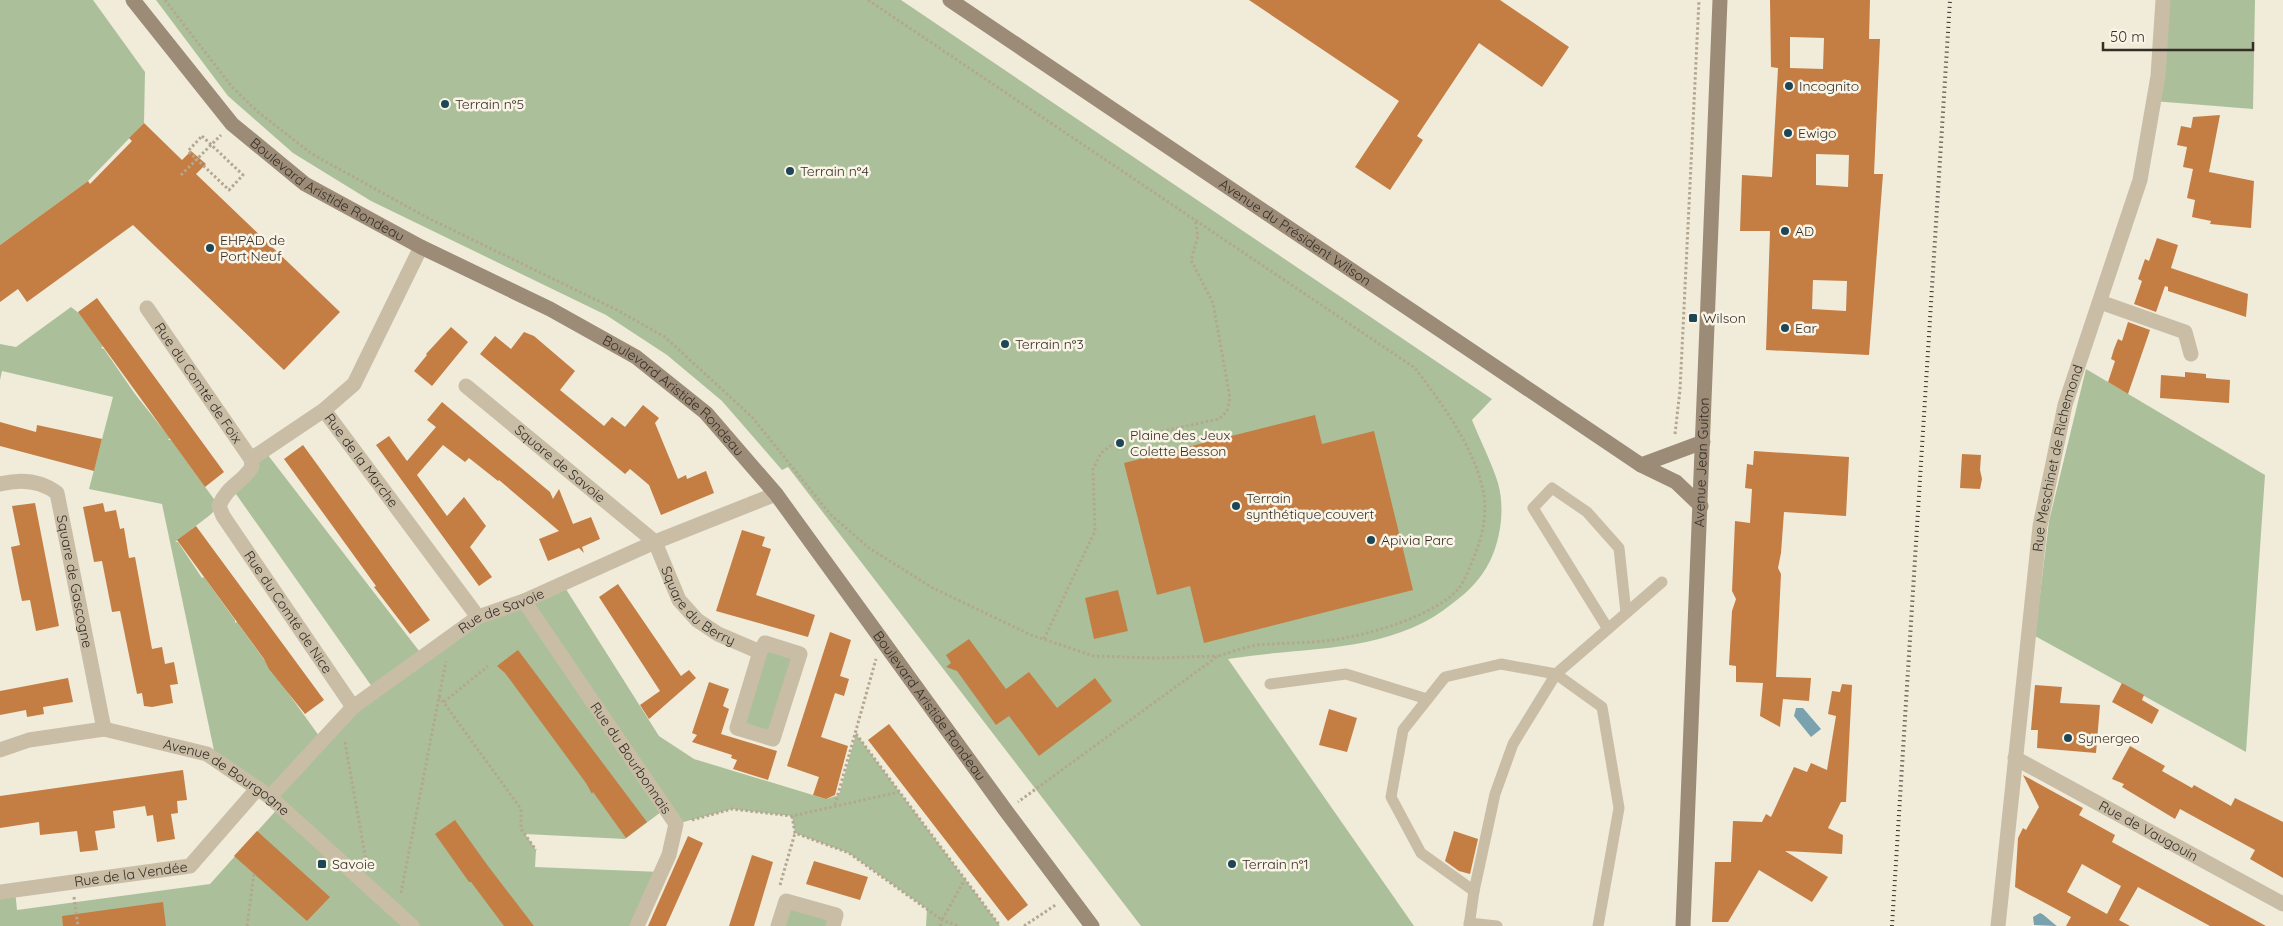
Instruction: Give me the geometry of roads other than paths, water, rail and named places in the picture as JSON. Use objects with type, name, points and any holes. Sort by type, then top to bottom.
[{"type":"street","name":"Boulevard Aristide Rondeau","points":[[133,0],[232,124],[305,184],[421,246],[550,309],[636,357],[706,413],[776,494],[1006,811],[1092,926]]},
{"type":"street","name":"Avenue du Président Wilson","points":[[950,0],[1641,466],[1676,482],[1701,506]]},
{"type":"street","name":"Avenue Jean Guiton","points":[[1683,926],[1720,0]]},
{"type":"street","name":"Rue Meschinet de Richemond","points":[[1998,926],[2040,526],[2065,406],[2140,180],[2158,76],[2163,0]]},
{"type":"street","name":"Rue de la Marche","points":[[421,246],[354,384],[324,410],[478,617]]},
{"type":"street","points":[[2100,302],[2185,332],[2191,354]]},
{"type":"street","name":"Rue du Comté de Foix","points":[[147,308],[251,459]]},
{"type":"street","name":"Square de Savoie","points":[[466,386],[655,542]]},
{"type":"street","points":[[251,459],[324,410]]},
{"type":"street","points":[[1641,466],[1703,442]]},
{"type":"street","name":"Rue du Comté de Nice","points":[[251,459],[252,467],[247,475],[224,493],[219,506],[224,518],[353,707]]},
{"type":"street","name":"Square de Gascogne","points":[[0,484],[18,479],[41,484],[57,493],[104,729]]},
{"type":"street","name":"Rue de Savoie","points":[[264,792],[353,707],[478,617],[524,601],[655,542],[776,494]]},
{"type":"street","name":"Square du Berry","points":[[655,542],[679,600],[697,620],[718,634],[760,652]]},
{"type":"street","name":"Rue du Bourbonnais","points":[[524,601],[676,824],[669,855],[637,926]]},
{"type":"street","points":[[765,643],[800,654],[773,740],[737,728],[760,652],[765,643]]},
{"type":"street","name":"Avenue de Bourgogne","points":[[0,750],[29,740],[104,729],[207,754],[264,792],[370,888],[401,920]]},
{"type":"street","name":"Rue de Vaugouin","points":[[2015,758],[2283,904]]},
{"type":"street","name":"Rue de la Vendée","points":[[0,892],[190,866],[264,792]]},
{"type":"street","points":[[778,926],[786,901],[836,915],[832,926]]},
{"type":"lane","points":[[1608,630],[1533,508],[1552,488],[1588,512],[1619,548],[1626,613]]},
{"type":"lane","points":[[1496,926],[1469,925],[1474,891],[1495,794],[1512,744],[1556,674],[1662,582]]},
{"type":"lane","points":[[1474,891],[1421,853],[1391,797],[1403,730],[1444,677],[1501,664],[1556,674],[1602,708],[1619,808],[1598,926]]},
{"type":"lane","points":[[1270,684],[1346,674],[1427,699]]},
{"type":"water","points":[[1796,708],[1803,708],[1821,729],[1811,737],[1794,716]]},
{"type":"water","points":[[2040,913],[2057,926],[2034,925],[2033,917]]},
{"type":"railway","points":[[1892,926],[1950,0]]},
{"type":"place","name":"Incognito","points":[[1789,86]]},
{"type":"place","name":"Terrain n°5","points":[[445,104]]},
{"type":"place","name":"Ewigo","points":[[1788,133]]},
{"type":"place","name":"Terrain n°4","points":[[790,171]]},
{"type":"place","name":"AD","points":[[1785,231]]},
{"type":"place","name":"EHPAD de Port Neuf","points":[[210,248]]},
{"type":"place","name":"Wilson","points":[[1693,318]]},
{"type":"place","name":"Ear","points":[[1785,328]]},
{"type":"place","name":"Terrain n°3","points":[[1005,344]]},
{"type":"place","name":"Plaine des Jeux Colette Besson","points":[[1120,443]]},
{"type":"place","name":"Terrain synthétique couvert","points":[[1236,506]]},
{"type":"place","name":"Apivia Parc","points":[[1371,540]]},
{"type":"place","name":"Synergeo","points":[[2068,738]]},
{"type":"place","name":"Savoie","points":[[322,864]]},
{"type":"place","name":"Terrain n°1","points":[[1232,864]]}]
